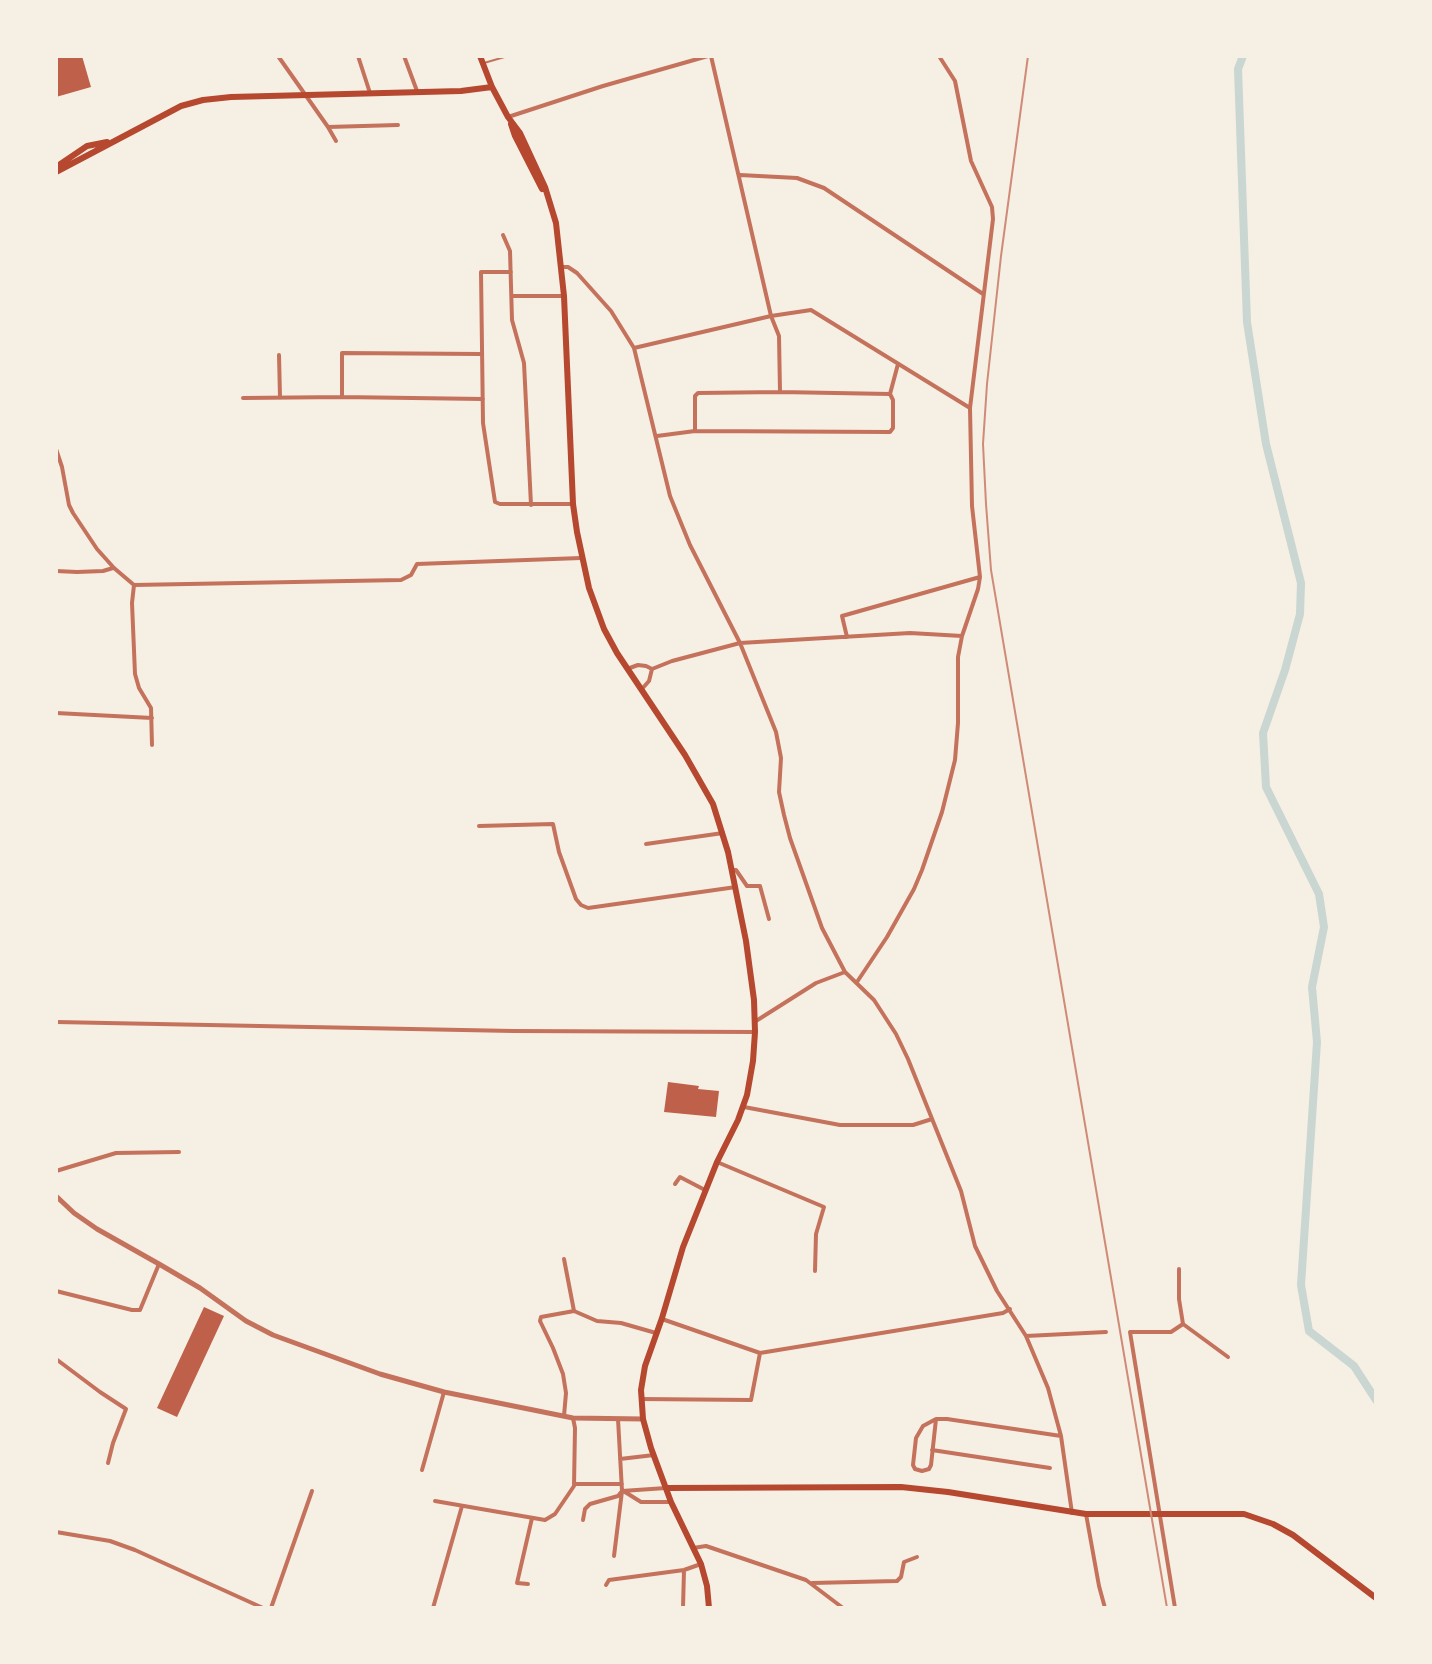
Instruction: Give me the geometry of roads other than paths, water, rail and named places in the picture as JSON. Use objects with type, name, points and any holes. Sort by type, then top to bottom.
[{"type":"main road","points":[[481,60],[545,187],[556,223],[564,296],[573,504],[581,558],[609,640],[707,791],[723,833],[748,953],[755,1021],[750,1083],[744,1107],[717,1162],[683,1247],[643,1373],[641,1399],[643,1419],[671,1502],[701,1564],[709,1608]]},
{"type":"main road","points":[[56,170],[85,158],[181,106],[203,100],[461,91],[492,87]]},
{"type":"main road","points":[[56,170],[87,146],[114,140]]},
{"type":"main road","points":[[85,158],[87,146]]},
{"type":"main road","points":[[666,1488],[901,1487],[1072,1513],[1232,1513],[1257,1517],[1273,1524],[1305,1543],[1376,1598]]},
{"type":"street","points":[[278,56],[336,141]]},
{"type":"street","points":[[358,56],[370,93]]},
{"type":"street","points":[[404,56],[417,92]]},
{"type":"street","points":[[508,117],[709,56],[771,316],[779,336],[780,392]]},
{"type":"street","points":[[857,982],[914,889],[950,783],[957,738],[958,657],[980,577],[972,506],[970,408],[993,219],[992,207],[971,161],[955,81],[939,56]]},
{"type":"street","points":[[328,127],[398,125]]},
{"type":"street","points":[[739,175],[797,178],[824,188],[983,294]]},
{"type":"street","points":[[503,235],[510,251],[514,329],[524,363],[531,505]]},
{"type":"street","points":[[562,267],[577,273],[611,311],[634,348],[670,496],[690,545],[740,643],[776,732],[781,758],[779,792],[790,838],[822,928],[845,972],[874,1000],[896,1034],[961,1191],[975,1246],[997,1291],[1026,1336],[1048,1388],[1061,1436],[1072,1513]]},
{"type":"street","points":[[511,272],[481,272],[483,423],[495,502],[573,504]]},
{"type":"street","points":[[512,296],[564,296]]},
{"type":"street","points":[[634,348],[771,316],[811,310],[970,408]]},
{"type":"street","points":[[342,397],[342,353],[481,354]]},
{"type":"street","points":[[279,355],[280,397]]},
{"type":"street","points":[[657,436],[695,431],[890,432],[893,428],[893,400],[890,394],[898,364]]},
{"type":"street","points":[[695,431],[696,394],[890,394]]},
{"type":"street","points":[[243,398],[483,399]]},
{"type":"street","points":[[56,449],[73,513],[97,549],[134,585],[401,580],[411,575],[417,564],[581,558]]},
{"type":"street","points":[[56,571],[103,571],[114,568]]},
{"type":"street","points":[[847,637],[842,616],[980,577]]},
{"type":"street","points":[[134,585],[135,674],[151,708],[152,745]]},
{"type":"street","points":[[627,669],[638,665],[652,669],[740,643],[910,633],[962,636]]},
{"type":"street","points":[[641,690],[649,681],[652,669]]},
{"type":"street","points":[[56,713],[152,718]]},
{"type":"street","points":[[552,816],[559,852],[576,899],[588,908],[736,887]]},
{"type":"street","points":[[479,826],[553,824]]},
{"type":"street","points":[[646,844],[723,833]]},
{"type":"street","points":[[732,870],[736,870],[747,886],[760,886],[769,919]]},
{"type":"street","points":[[755,1021],[816,983],[845,972]]},
{"type":"street","points":[[56,1022],[513,1031],[755,1032]]},
{"type":"street","points":[[744,1107],[840,1125],[913,1125],[932,1119]]},
{"type":"street","points":[[56,1171],[116,1153],[179,1152]]},
{"type":"street","points":[[717,1162],[824,1207],[816,1234],[815,1271]]},
{"type":"street","points":[[675,1184],[680,1177],[705,1190]]},
{"type":"street","points":[[56,1196],[89,1223],[263,1331],[380,1374],[444,1392],[573,1418],[643,1419]]},
{"type":"street","points":[[564,1259],[574,1311]]},
{"type":"street","points":[[56,1291],[137,1311],[144,1305],[159,1264]]},
{"type":"street","points":[[1179,1269],[1183,1324],[1228,1357]]},
{"type":"street","points":[[662,1318],[760,1353],[1003,1313],[1010,1309]]},
{"type":"street","points":[[564,1416],[566,1393],[563,1374],[541,1317],[574,1311],[597,1321],[621,1323],[656,1333]]},
{"type":"street","points":[[1175,1608],[1130,1332],[1171,1332],[1183,1324]]},
{"type":"street","points":[[1026,1336],[1106,1332]]},
{"type":"street","points":[[641,1399],[751,1400],[760,1353]]},
{"type":"street","points":[[56,1359],[126,1409],[108,1463]]},
{"type":"street","points":[[422,1470],[444,1392]]},
{"type":"street","points":[[435,1501],[545,1520],[555,1514],[574,1484],[573,1418]]},
{"type":"street","points":[[614,1556],[622,1491],[618,1419]]},
{"type":"street","points":[[936,1419],[929,1469],[915,1469],[913,1461],[918,1433],[923,1426],[936,1419],[1061,1436]]},
{"type":"street","points":[[932,1450],[1050,1468]]},
{"type":"street","points":[[619,1459],[654,1455]]},
{"type":"street","points":[[574,1484],[622,1484]]},
{"type":"street","points":[[583,1520],[585,1509],[590,1504],[618,1496],[622,1491],[666,1488]]},
{"type":"street","points":[[271,1608],[312,1491]]},
{"type":"street","points":[[622,1491],[641,1502],[671,1502]]},
{"type":"street","points":[[433,1608],[462,1506]]},
{"type":"street","points":[[1086,1514],[1105,1608]]},
{"type":"street","points":[[528,1584],[517,1583],[532,1518]]},
{"type":"street","points":[[56,1532],[110,1541],[135,1550],[263,1608]]},
{"type":"street","points":[[693,1548],[706,1546],[806,1580],[843,1608]]},
{"type":"street","points":[[810,1583],[897,1581],[904,1562],[917,1557]]},
{"type":"street","points":[[606,1585],[609,1580],[684,1570],[701,1564]]},
{"type":"street","points":[[683,1608],[684,1570]]},
{"type":"lane","points":[[481,60],[508,56]]},
{"type":"waterway","points":[[1243,56],[1238,69],[1247,322],[1266,444],[1301,583],[1300,614],[1263,733],[1266,787],[1319,894],[1324,927],[1312,987],[1317,1042],[1301,1285],[1309,1331],[1354,1366],[1376,1400]]},
{"type":"railway","points":[[1028,56],[987,384],[983,444],[991,570],[1167,1608]]}]
